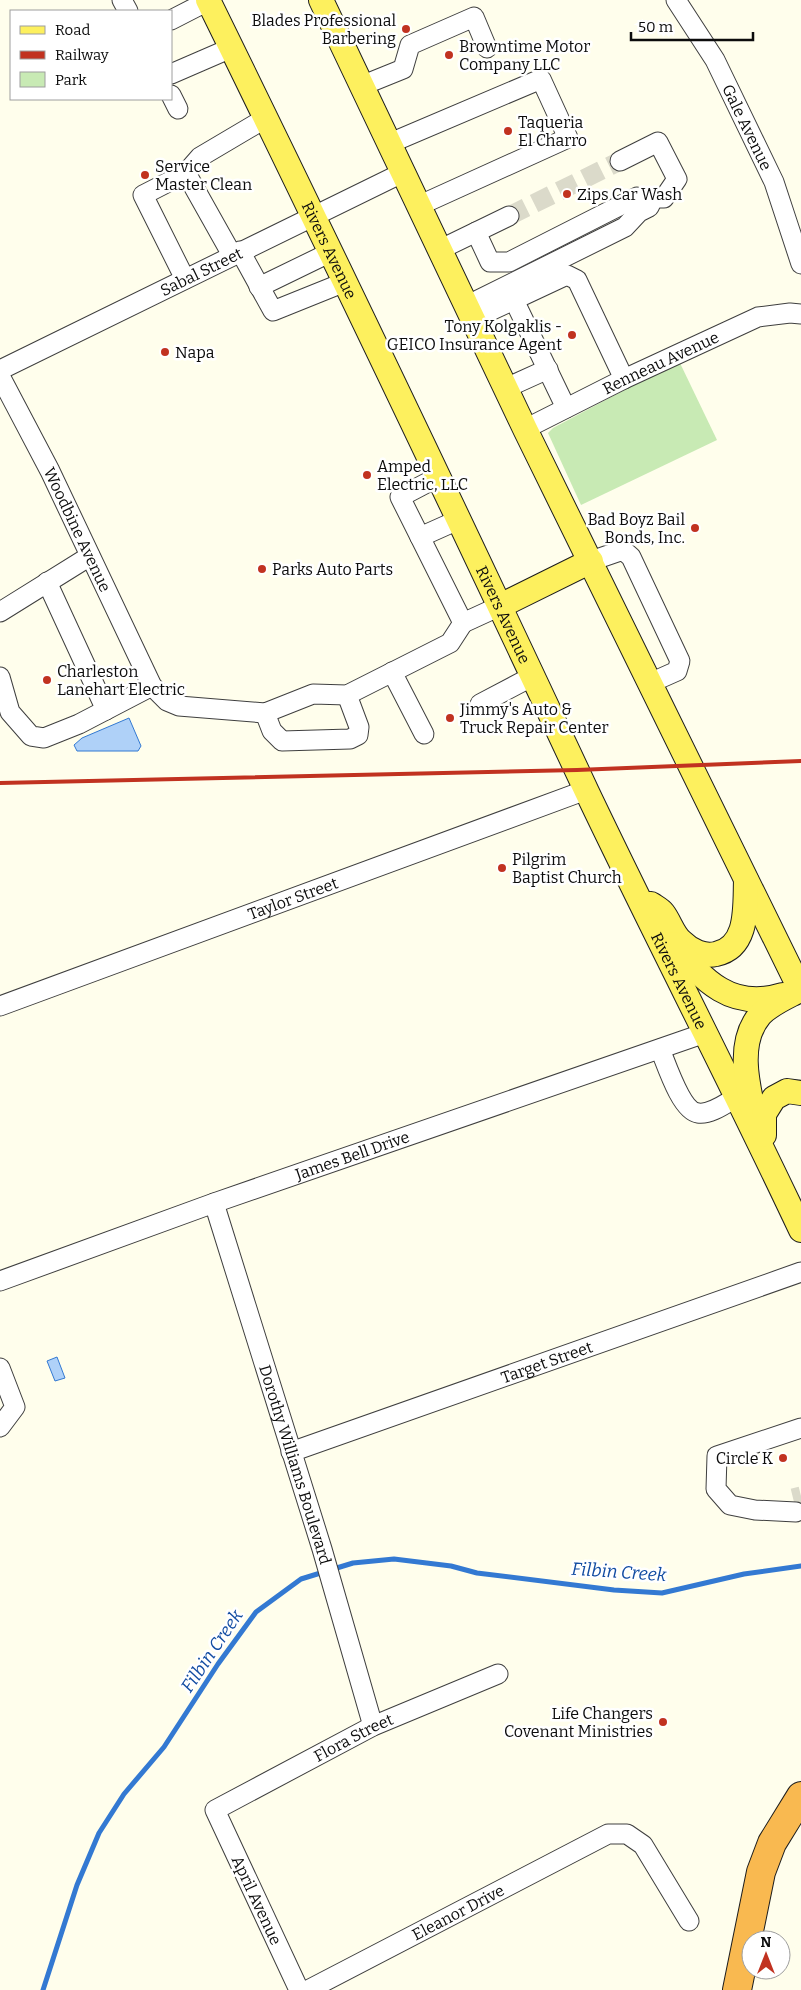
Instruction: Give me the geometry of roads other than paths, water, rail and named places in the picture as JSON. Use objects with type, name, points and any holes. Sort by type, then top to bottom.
[{"type":"highway","points":[[737,1990],[762,1872],[772,1843],[801,1796]]},
{"type":"main road","name":"Rivers Avenue","points":[[208,0],[314,215],[586,790],[801,1230]]},
{"type":"main road","points":[[321,0],[525,429],[801,990]]},
{"type":"main road","points":[[500,606],[591,562]]},
{"type":"main road","points":[[636,893],[662,912],[680,941],[694,951],[710,956],[732,948],[740,934],[744,918],[746,879]]},
{"type":"main road","points":[[655,932],[673,943],[695,970],[708,982],[731,996],[751,1000],[769,999],[801,990]]},
{"type":"main road","points":[[763,1149],[746,1072],[746,1053],[750,1034],[760,1015],[779,1001],[801,990]]},
{"type":"main road","points":[[763,1149],[764,1114],[774,1098],[787,1091],[801,1092]]},
{"type":"street","points":[[172,19],[208,0]]},
{"type":"street","name":"Gale Avenue","points":[[676,0],[715,60],[774,182],[801,264]]},
{"type":"street","points":[[362,86],[403,69],[410,45],[474,17],[487,48]]},
{"type":"street","points":[[172,74],[232,48]]},
{"type":"street","points":[[388,144],[541,79],[568,138],[418,206]]},
{"type":"street","points":[[185,278],[144,195],[186,173],[200,157],[266,118]]},
{"type":"street","points":[[470,313],[625,227],[638,212],[654,202],[677,179],[658,142],[620,161]]},
{"type":"street","points":[[186,173],[273,312],[345,282]]},
{"type":"street","name":"Sabal Street","points":[[0,370],[402,173]]},
{"type":"street","points":[[476,232],[490,262],[508,262],[654,202]]},
{"type":"street","points":[[439,250],[509,216]]},
{"type":"street","points":[[259,287],[331,252]]},
{"type":"street","points":[[470,313],[514,300],[567,275],[576,280],[624,379]]},
{"type":"street","points":[[514,300],[566,408]]},
{"type":"street","name":"Renneau Avenue","points":[[525,429],[624,379],[758,318],[790,313],[801,314]]},
{"type":"street","points":[[506,388],[548,370]]},
{"type":"street","name":"Woodbine Avenue","points":[[0,376],[50,471],[152,686]]},
{"type":"street","points":[[438,477],[400,497],[463,623]]},
{"type":"street","points":[[420,537],[458,520]]},
{"type":"street","points":[[591,562],[623,550],[630,557],[680,661],[677,671],[650,683]]},
{"type":"street","points":[[0,612],[90,556]]},
{"type":"street","points":[[47,582],[106,710]]},
{"type":"street","points":[[0,677],[10,712],[31,736],[44,738],[79,724],[152,686],[167,701],[179,706],[265,713],[312,694],[348,695],[450,643],[463,623],[500,606]]},
{"type":"street","points":[[392,672],[424,734]]},
{"type":"street","points":[[480,704],[533,676]]},
{"type":"street","points":[[265,713],[272,731],[282,741],[350,739],[358,736],[359,727],[348,695]]},
{"type":"street","name":"Taylor Street","points":[[0,1006],[586,790]]},
{"type":"street","name":"James Bell Drive","points":[[0,1281],[214,1203],[705,1033]]},
{"type":"street","points":[[660,1049],[682,1100],[688,1108],[689,1117],[710,1112],[737,1097]]},
{"type":"street","name":"Dorothy Williams Boulevard","points":[[214,1203],[322,1548],[374,1726]]},
{"type":"street","name":"Target Street","points":[[291,1452],[801,1272]]},
{"type":"street","points":[[0,1368],[15,1407],[0,1427]]},
{"type":"street","points":[[794,1505],[777,1511],[755,1510],[730,1505],[716,1489],[717,1456],[800,1430]]},
{"type":"street","name":"Flora Street","points":[[215,1810],[374,1726],[498,1674]]},
{"type":"street","name":"April Avenue","points":[[215,1810],[300,1990]]},
{"type":"street","name":"Eleanor Drive","points":[[308,1990],[608,1834],[627,1834],[643,1845],[689,1921]]},
{"type":"water","points":[[129,718],[141,746],[138,751],[77,751],[74,745],[82,738]]},
{"type":"water","points":[[57,1357],[65,1378],[55,1381],[47,1361]]},
{"type":"waterway","name":"Filbin Creek","points":[[43,1990],[77,1885],[99,1833],[124,1794],[164,1747],[218,1664],[256,1612],[301,1579],[353,1563],[394,1559],[451,1566],[477,1573],[614,1590],[662,1593],[744,1574],[801,1566]]},
{"type":"tunnel","points":[[509,216],[620,161]]},
{"type":"tunnel","points":[[793,1498],[801,1496]]},
{"type":"railway","points":[[0,783],[577,770],[801,761]]},
{"type":"place","name":"Blades Professional Barbering","points":[[406,29]]},
{"type":"place","name":"Browntime Motor Company LLC","points":[[449,55]]},
{"type":"place","name":"Taqueria El Charro","points":[[508,131]]},
{"type":"place","name":"Service Master Clean","points":[[145,175]]},
{"type":"place","name":"Zips Car Wash","points":[[567,194]]},
{"type":"place","name":"Tony Kolgaklis - GEICO Insurance Agent","points":[[572,335]]},
{"type":"place","name":"Napa","points":[[165,352]]},
{"type":"place","name":"Amped Electric, LLC","points":[[367,475]]},
{"type":"place","name":"Bad Boyz Bail Bonds, Inc.","points":[[695,528]]},
{"type":"place","name":"Parks Auto Parts","points":[[262,569]]},
{"type":"place","name":"Charleston Lanehart Electric","points":[[47,680]]},
{"type":"place","name":"Jimmy's Auto & Truck Repair Center","points":[[450,718]]},
{"type":"place","name":"Pilgrim Baptist Church","points":[[502,868]]},
{"type":"place","name":"Circle K","points":[[783,1458]]},
{"type":"place","name":"Life Changers Covenant Ministries","points":[[663,1722]]}]
